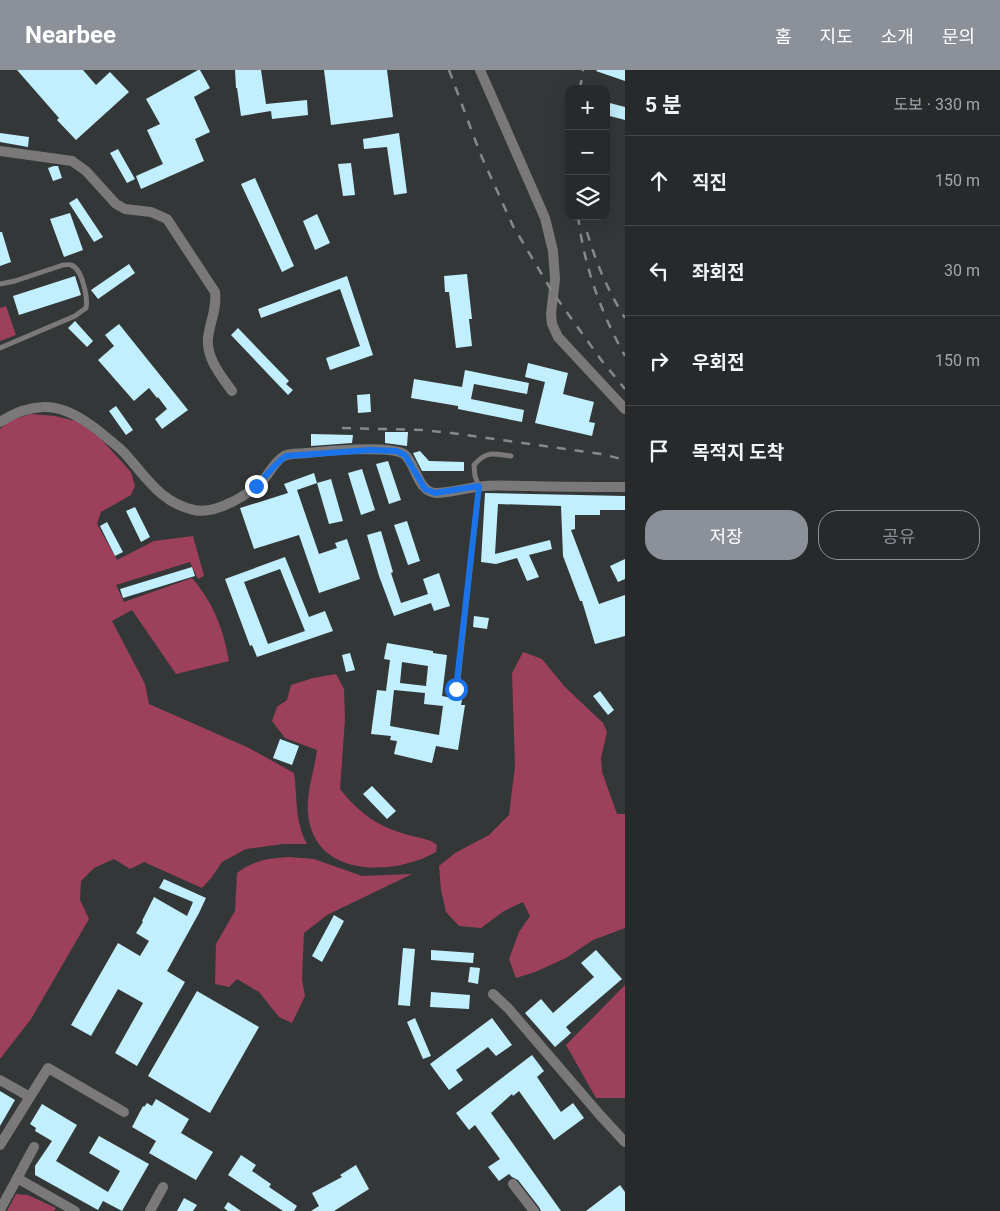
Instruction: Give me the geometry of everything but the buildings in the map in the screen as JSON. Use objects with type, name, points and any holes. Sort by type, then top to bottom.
[{"type":"street","points":[[480,70],[545,218],[553,251],[555,279],[551,314],[552,324],[558,337],[625,409]]},
{"type":"street","points":[[0,151],[72,161],[86,170],[116,204],[125,209],[151,212],[167,219],[215,292],[216,304],[208,339],[210,355],[232,391]]},
{"type":"street","points":[[0,422],[9,416],[32,409],[56,408],[71,411],[99,431],[127,455],[157,492],[167,499],[193,510],[216,509],[227,504],[256,486],[265,478],[276,462],[286,456],[308,453],[370,450],[396,451],[405,455],[425,489],[435,493],[479,486],[625,487]]},
{"type":"street","points":[[493,994],[508,1008],[625,1142]]},
{"type":"street","points":[[0,1145],[48,1068],[124,1112]]},
{"type":"street","points":[[0,1080],[30,1097]]},
{"type":"street","points":[[0,1210],[34,1147]]},
{"type":"street","points":[[17,1178],[75,1211]]},
{"type":"street","points":[[513,1184],[534,1211]]},
{"type":"street","points":[[150,1211],[164,1187]]},
{"type":"lane","points":[[0,284],[70,264],[75,267],[81,277],[88,298],[86,308],[75,316],[0,348]]},
{"type":"lane","points":[[456,689],[479,486],[474,476],[474,465],[482,456],[490,454],[511,456]]},
{"type":"shaded area","points":[[6,306],[16,335],[0,341],[0,308]]},
{"type":"shaded area","points":[[31,414],[55,416],[79,422],[101,439],[131,472],[135,486],[131,495],[101,512],[97,524],[117,560],[154,541],[193,536],[204,576],[198,579],[190,562],[116,585],[124,602],[192,578],[206,597],[217,617],[229,661],[176,674],[132,610],[112,621],[145,684],[149,704],[249,748],[294,773],[298,818],[307,844],[283,844],[246,849],[222,862],[202,888],[144,862],[130,869],[114,859],[94,868],[81,881],[80,900],[89,919],[31,1019],[0,1059],[0,429],[11,420]]},
{"type":"shaded area","points":[[523,652],[542,659],[564,686],[603,723],[607,732],[601,758],[602,772],[617,814],[625,814],[625,928],[593,940],[566,958],[516,978],[509,959],[519,932],[530,916],[523,902],[504,911],[481,928],[459,926],[446,912],[441,890],[439,866],[455,853],[489,835],[509,815],[515,766],[512,673]]},
{"type":"shaded area","points":[[336,674],[344,689],[345,719],[340,789],[357,808],[370,818],[398,832],[431,841],[437,845],[436,852],[402,865],[364,867],[346,863],[330,855],[318,843],[308,815],[308,796],[317,750],[285,738],[272,721],[277,707],[287,700],[291,685],[313,678]]},
{"type":"shaded area","points":[[289,857],[314,859],[362,876],[412,874],[327,915],[304,933],[302,980],[305,996],[292,1023],[279,1017],[259,992],[237,979],[229,987],[215,984],[216,944],[235,911],[237,873],[261,861]]},
{"type":"shaded area","points":[[625,985],[625,1098],[596,1098],[566,1045]]},
{"type":"shaded area","points":[[16,1194],[28,1195],[56,1208],[54,1211],[7,1211]]},
{"type":"railway","points":[[449,70],[480,153],[513,226],[553,293],[602,361],[625,389]]},
{"type":"railway","points":[[581,85],[583,70]]},
{"type":"railway","points":[[579,220],[584,253],[595,289],[608,323],[625,356]]},
{"type":"railway","points":[[587,232],[603,277],[625,318]]},
{"type":"railway","points":[[342,428],[423,430],[451,433],[602,454],[625,460]]},
{"type":"route","points":[[256,486],[265,478],[276,462],[286,456],[370,450],[396,451],[405,455],[425,489],[435,493],[479,486],[456,689]]}]
